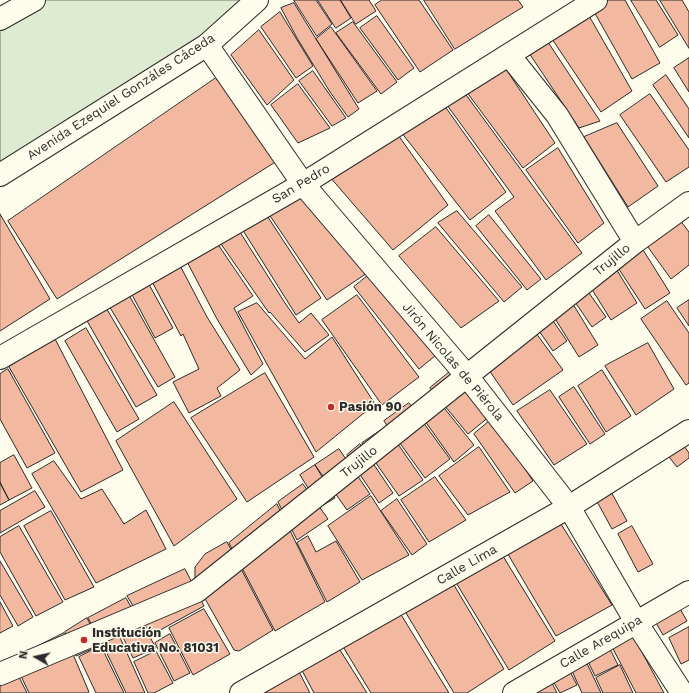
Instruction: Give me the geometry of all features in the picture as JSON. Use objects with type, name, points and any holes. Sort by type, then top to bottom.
[{"type":"street","points":[[0,19],[34,0]]},
{"type":"street","name":"Avenida Ezequiel Gonzáles Cáceda","points":[[0,175],[207,45],[257,0]]},
{"type":"street","name":"San Pedro","points":[[0,358],[302,184],[596,0]]},
{"type":"street","name":"Jirón Nicolas de Piérola","points":[[207,45],[302,184],[467,376],[569,507],[636,622],[682,693]]},
{"type":"street","points":[[509,55],[557,115],[635,242]]},
{"type":"street","name":"Trujillo","points":[[0,674],[197,591],[635,242],[689,203]]},
{"type":"street","name":"Calle Lima","points":[[249,691],[569,507],[689,431]]},
{"type":"street","name":"Calle Arequipa","points":[[514,693],[689,592]]},
{"type":"green space","points":[[34,0],[257,0],[0,175],[0,19]]},
{"type":"building","points":[[294,0],[316,0],[332,24],[317,36]]},
{"type":"building","points":[[318,0],[340,0],[351,18],[336,28]]},
{"type":"building","points":[[341,0],[369,0],[376,11],[356,24]]},
{"type":"building","points":[[382,0],[419,0],[453,50],[420,72],[375,5]]},
{"type":"building","points":[[424,0],[518,0],[523,7],[455,49]]},
{"type":"building","points":[[625,0],[660,63],[632,79],[588,1]]},
{"type":"building","points":[[631,0],[656,0],[678,35],[660,47]]},
{"type":"building","points":[[660,0],[682,0],[689,12],[689,48]]},
{"type":"building","points":[[294,3],[359,109],[348,117],[330,92],[297,38],[281,8]]},
{"type":"building","points":[[584,7],[632,91],[601,112],[546,30]]},
{"type":"building","points":[[280,12],[313,66],[296,78],[261,27]]},
{"type":"building","points":[[377,16],[414,68],[398,80],[360,28]]},
{"type":"building","points":[[353,22],[397,82],[381,94],[336,33]]},
{"type":"building","points":[[331,27],[377,91],[358,103],[316,39]]},
{"type":"building","points":[[259,30],[294,80],[267,105],[231,55]]},
{"type":"building","points":[[542,33],[600,121],[579,128],[523,44]]},
{"type":"building","points":[[689,58],[689,92],[674,68]]},
{"type":"building","points":[[500,60],[555,143],[523,168],[463,87]]},
{"type":"building","points":[[313,71],[346,118],[332,126],[299,81]]},
{"type":"building","points":[[666,75],[689,109],[689,138],[653,85]]},
{"type":"building","points":[[216,78],[277,161],[57,299],[8,221]]},
{"type":"building","points":[[298,84],[330,128],[298,143],[271,105]]},
{"type":"building","points":[[461,88],[582,253],[546,280],[495,211],[514,197],[444,101]]},
{"type":"building","points":[[434,91],[506,192],[470,220],[390,118]]},
{"type":"building","points":[[650,94],[689,150],[689,167],[666,182],[620,115]]},
{"type":"building","points":[[388,121],[448,205],[393,250],[323,169]]},
{"type":"building","points":[[617,123],[658,186],[628,207],[584,137]]},
{"type":"building","points":[[558,148],[604,223],[578,243],[526,170]]},
{"type":"building","points":[[295,179],[370,271],[327,300],[260,201]]},
{"type":"building","points":[[256,199],[321,298],[296,315],[234,216]]},
{"type":"building","points":[[457,211],[522,287],[504,302],[438,223]]},
{"type":"building","points":[[673,211],[689,232],[689,265],[671,279],[640,236]]},
{"type":"building","points":[[0,214],[50,299],[0,331]]},
{"type":"building","points":[[489,215],[541,279],[527,290],[476,226]]},
{"type":"building","points":[[231,218],[299,323],[311,313],[329,335],[305,352],[270,312],[269,313],[212,231]]},
{"type":"building","points":[[436,227],[499,301],[461,328],[399,256]]},
{"type":"building","points":[[213,237],[253,296],[234,308],[263,364],[251,375],[217,319],[184,256]]},
{"type":"building","points":[[635,237],[670,293],[645,309],[609,254]]},
{"type":"building","points":[[174,254],[207,317],[240,370],[217,388],[221,396],[189,413],[173,382],[199,369],[183,334],[181,336],[149,276]]},
{"type":"building","points":[[615,267],[637,303],[611,320],[588,283]]},
{"type":"building","points":[[376,269],[441,351],[419,369],[354,287]]},
{"type":"building","points":[[146,279],[173,328],[155,338],[129,289]]},
{"type":"building","points":[[124,286],[175,377],[158,387],[103,296]]},
{"type":"building","points":[[584,286],[606,317],[592,327],[571,296]]},
{"type":"building","points":[[565,291],[598,345],[579,357],[546,304]]},
{"type":"building","points":[[357,295],[419,377],[382,405],[322,320]]},
{"type":"building","points":[[101,299],[157,395],[136,407],[82,312]]},
{"type":"building","points":[[689,300],[689,326],[677,308]]},
{"type":"building","points":[[667,301],[689,333],[689,383],[686,385],[641,319]]},
{"type":"building","points":[[257,303],[305,359],[332,337],[375,404],[316,452],[238,312]]},
{"type":"building","points":[[542,305],[567,341],[553,351],[528,315]]},
{"type":"building","points":[[525,318],[563,370],[513,405],[478,354]]},
{"type":"building","points":[[86,328],[139,419],[117,432],[65,341]]},
{"type":"building","points":[[54,337],[123,470],[81,492],[9,367]]},
{"type":"building","points":[[648,343],[674,389],[636,415],[605,366]]},
{"type":"building","points":[[8,369],[55,453],[27,468],[0,419],[0,374]]},
{"type":"building","points":[[452,370],[490,416],[468,434],[430,388]]},
{"type":"building","points":[[602,370],[631,416],[606,432],[578,386]]},
{"type":"building","points":[[265,373],[314,457],[247,502],[191,418]]},
{"type":"building","points":[[574,387],[605,434],[590,444],[559,397]]},
{"type":"building","points":[[550,390],[587,444],[554,465],[517,411]]},
{"type":"building","points":[[432,393],[474,445],[454,462],[415,407]]},
{"type":"building","points":[[174,402],[237,499],[174,546],[116,441]]},
{"type":"building","points":[[409,403],[450,459],[425,478],[384,421]]},
{"type":"building","points":[[492,419],[533,481],[515,493],[474,434]]},
{"type":"building","points":[[386,427],[423,480],[399,496],[362,443]]},
{"type":"building","points":[[674,432],[689,453],[689,458],[677,467],[658,443]]},
{"type":"building","points":[[360,444],[393,493],[379,503],[347,455]]},
{"type":"building","points":[[479,447],[510,492],[468,515],[439,476]]},
{"type":"building","points":[[339,449],[370,494],[347,510],[315,465]]},
{"type":"building","points":[[14,455],[32,488],[9,500],[0,483],[0,463]]},
{"type":"building","points":[[54,461],[81,499],[102,489],[124,524],[146,510],[166,549],[96,583],[32,474]]},
{"type":"building","points":[[315,465],[335,498],[320,507],[300,475]]},
{"type":"building","points":[[435,477],[466,520],[429,542],[401,500]]},
{"type":"building","points":[[0,482],[9,500],[0,505]]},
{"type":"building","points":[[303,484],[328,519],[297,540],[278,502]]},
{"type":"building","points":[[609,488],[627,521],[612,529],[594,496]]},
{"type":"building","points":[[35,491],[45,507],[0,533],[0,511]]},
{"type":"building","points":[[371,496],[409,555],[362,580],[328,526]]},
{"type":"building","points":[[397,499],[427,544],[412,555],[381,511]]},
{"type":"building","points":[[277,504],[325,602],[275,631],[229,543]]},
{"type":"building","points":[[51,511],[94,587],[65,600],[24,526]]},
{"type":"building","points":[[554,513],[612,605],[556,636],[502,544]]},
{"type":"building","points":[[19,526],[63,602],[36,616],[0,552],[0,537]]},
{"type":"building","points":[[632,526],[653,564],[638,572],[618,534]]},
{"type":"building","points":[[308,536],[316,552],[336,541],[360,582],[327,602],[297,543]]},
{"type":"building","points":[[227,542],[273,630],[239,651],[234,650],[195,581],[195,567],[205,554]]},
{"type":"building","points":[[498,548],[555,641],[509,670],[452,576]]},
{"type":"building","points":[[0,561],[33,617],[18,626],[0,595]]},
{"type":"building","points":[[185,569],[204,606],[151,635],[127,596]]},
{"type":"building","points":[[448,575],[504,669],[467,693],[454,693],[400,603]]},
{"type":"building","points":[[126,598],[138,619],[100,639],[88,618]]},
{"type":"building","points":[[0,602],[13,626],[0,633]]},
{"type":"building","points":[[679,607],[687,621],[663,635],[655,621]]},
{"type":"building","points":[[397,608],[449,693],[371,693],[339,640]]},
{"type":"building","points":[[204,609],[230,654],[193,675],[169,628]]},
{"type":"building","points":[[87,618],[101,645],[76,656],[65,632]]},
{"type":"building","points":[[141,621],[156,648],[133,658],[121,633]]},
{"type":"building","points":[[689,627],[689,660],[681,664],[669,638]]},
{"type":"building","points":[[630,630],[664,693],[636,693],[609,641]]},
{"type":"building","points":[[64,633],[89,692],[29,693],[13,659]]},
{"type":"building","points":[[118,633],[145,693],[126,693],[101,641]]},
{"type":"building","points":[[170,634],[190,673],[174,681],[155,643]]},
{"type":"building","points":[[606,641],[618,665],[595,676],[584,653]]},
{"type":"building","points":[[335,642],[367,693],[314,693],[297,661]]},
{"type":"building","points":[[101,646],[124,693],[96,693],[79,657]]},
{"type":"building","points":[[156,651],[173,683],[154,693],[148,693],[134,662]]},
{"type":"building","points":[[583,655],[601,693],[582,693],[568,662]]},
{"type":"building","points":[[12,663],[27,693],[0,693],[0,669]]},
{"type":"building","points":[[566,664],[577,685],[560,693],[549,674]]},
{"type":"building","points":[[620,665],[633,693],[603,693],[596,678]]},
{"type":"building","points":[[296,666],[310,693],[267,693],[262,682]]},
{"type":"building","points":[[546,671],[557,693],[536,693]]},
{"type":"place","name":"Pasión 90","points":[[331,407]]},
{"type":"place","name":"Institución Educativa No. 81031","points":[[84,640]]}]
